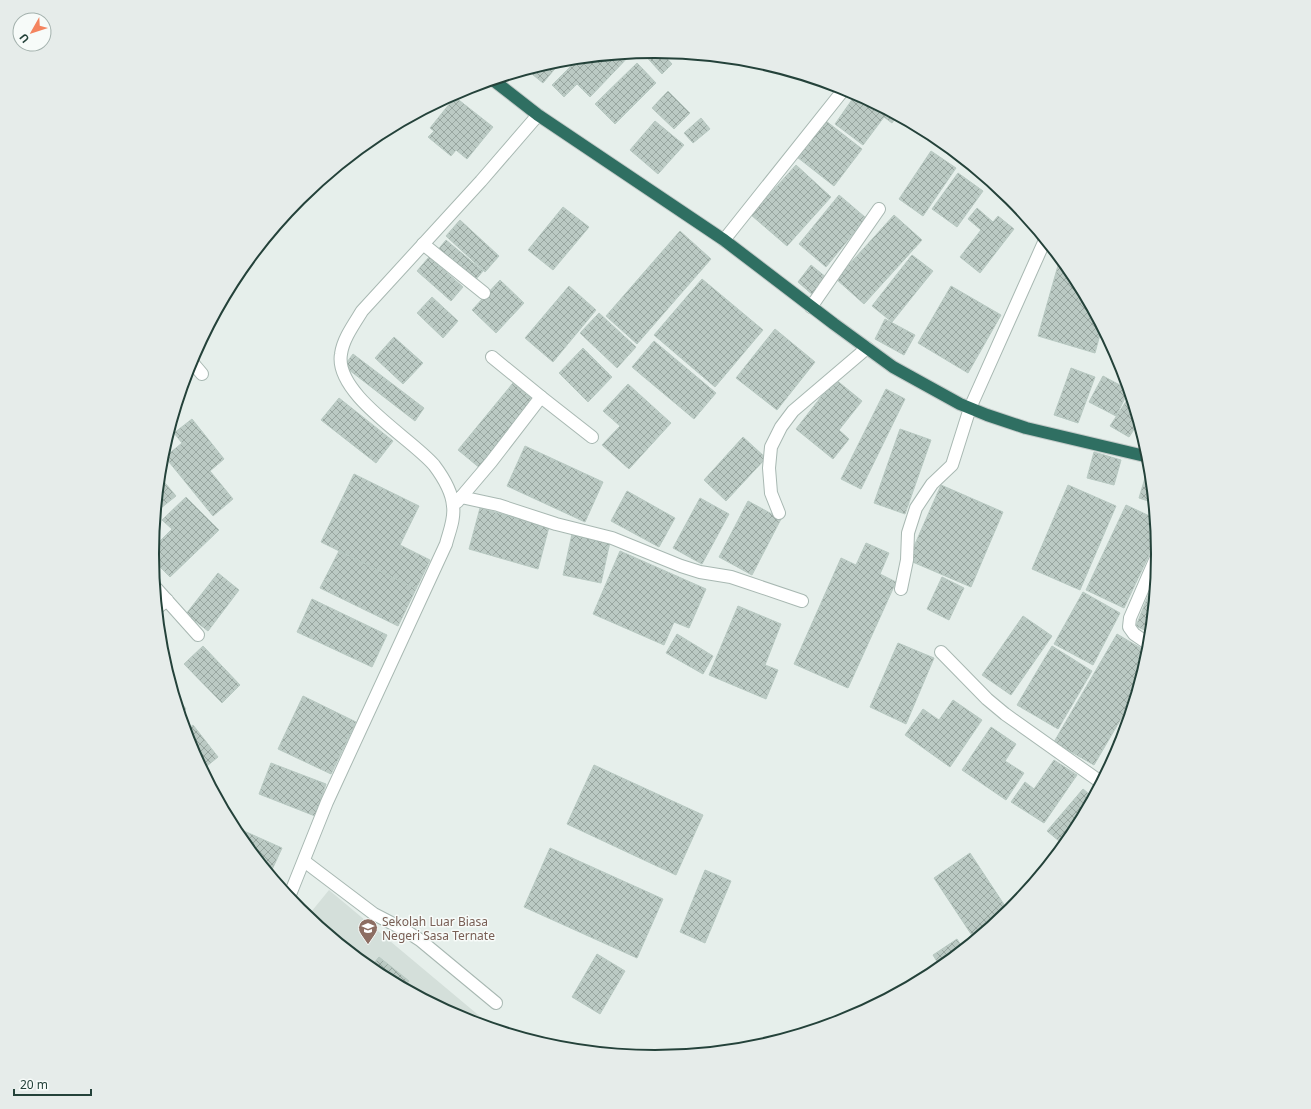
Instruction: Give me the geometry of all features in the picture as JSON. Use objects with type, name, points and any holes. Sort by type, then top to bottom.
[{"type":"highway","points":[[498,84],[538,115],[724,240],[812,308],[893,367],[960,404],[987,415],[1026,428],[1141,454]]},
{"type":"street","points":[[724,240],[840,94]]},
{"type":"street","points":[[458,502],[433,465],[386,423],[350,387],[343,375],[341,354],[348,334],[362,311],[538,115]]},
{"type":"street","points":[[812,308],[879,209]]},
{"type":"street","points":[[423,244],[484,293]]},
{"type":"street","points":[[901,589],[907,560],[908,532],[916,508],[932,484],[952,465],[970,408],[1043,244]]},
{"type":"street","points":[[779,513],[771,493],[769,468],[771,447],[781,427],[793,411],[867,348]]},
{"type":"street","points":[[492,357],[592,437]]},
{"type":"street","points":[[196,367],[202,374]]},
{"type":"street","points":[[291,892],[327,802],[446,544],[458,502],[541,397]]},
{"type":"street","points":[[458,502],[498,505],[556,524],[612,538],[681,566],[700,572],[731,577],[802,601]]},
{"type":"street","points":[[1144,641],[1134,634],[1129,628],[1130,618],[1152,568]]},
{"type":"street","points":[[162,604],[198,635]]},
{"type":"street","points":[[941,652],[987,699],[1005,714],[1098,780]]},
{"type":"street","points":[[304,861],[374,914],[403,929],[420,940],[496,1003]]},
{"type":"shaded area","name":"Sekolah Luar Biasa Negeri Sasa Ternate","points":[[329,890],[485,1021],[436,1000],[407,984],[353,948],[311,912]]},
{"type":"building","points":[[648,58],[667,58],[672,64],[662,74]]},
{"type":"building","points":[[626,59],[590,97],[577,84],[564,97],[552,85],[571,66],[591,62]]},
{"type":"building","points":[[637,63],[656,83],[615,124],[595,104]]},
{"type":"building","points":[[555,69],[543,83],[532,74]]},
{"type":"building","points":[[668,91],[690,113],[674,129],[652,108]]},
{"type":"building","points":[[458,99],[493,127],[467,159],[456,150],[451,156],[428,137],[434,131],[430,128],[451,102]]},
{"type":"building","points":[[853,99],[894,120],[892,123],[884,117],[863,145],[835,124]]},
{"type":"building","points":[[701,118],[710,129],[693,143],[684,133]]},
{"type":"building","points":[[655,121],[684,145],[658,174],[630,150]]},
{"type":"building","points":[[826,121],[862,149],[834,186],[797,157]]},
{"type":"building","points":[[942,150],[958,161],[974,175]]},
{"type":"building","points":[[931,151],[956,168],[923,216],[899,199]]},
{"type":"building","points":[[796,165],[831,197],[787,246],[751,215]]},
{"type":"building","points":[[958,173],[983,191],[957,227],[932,209]]},
{"type":"building","points":[[839,195],[866,218],[826,267],[799,244]]},
{"type":"building","points":[[563,207],[589,227],[553,270],[528,250]]},
{"type":"building","points":[[977,208],[993,222],[998,216],[1014,229],[980,273],[960,257],[981,230],[968,219]]},
{"type":"building","points":[[894,215],[922,240],[864,304],[836,279]]},
{"type":"building","points":[[460,220],[499,256],[485,272],[446,236]]},
{"type":"building","points":[[680,231],[711,259],[637,344],[606,316]]},
{"type":"building","points":[[446,240],[483,271],[473,283],[436,252]]},
{"type":"building","points":[[912,255],[933,271],[892,322],[872,306]]},
{"type":"building","points":[[429,257],[463,287],[451,301],[417,271]]},
{"type":"building","points":[[811,265],[827,278],[814,296],[798,282]]},
{"type":"building","points":[[1058,265],[1085,306],[1100,334],[1095,353],[1038,336]]},
{"type":"building","points":[[702,279],[763,330],[715,387],[654,335]]},
{"type":"building","points":[[500,280],[524,303],[496,333],[472,310]]},
{"type":"building","points":[[569,286],[596,310],[553,362],[525,338]]},
{"type":"building","points":[[951,286],[1001,315],[968,373],[918,343]]},
{"type":"building","points":[[432,297],[458,321],[443,338],[417,313]]},
{"type":"building","points":[[599,313],[636,347],[617,368],[580,333]]},
{"type":"building","points":[[885,319],[915,335],[904,355],[875,339]]},
{"type":"building","points":[[775,329],[815,362],[777,410],[736,378]]},
{"type":"building","points":[[394,337],[423,363],[403,384],[375,358]]},
{"type":"building","points":[[654,341],[716,393],[694,419],[632,367]]},
{"type":"building","points":[[583,348],[612,377],[588,402],[559,373]]},
{"type":"building","points":[[353,354],[424,408],[415,421],[344,366]]},
{"type":"building","points":[[1071,368],[1095,377],[1078,423],[1054,415]]},
{"type":"building","points":[[1103,376],[1123,387],[1126,396],[1116,416],[1089,402]]},
{"type":"building","points":[[835,379],[862,401],[839,430],[849,439],[833,459],[796,429]]},
{"type":"building","points":[[513,383],[536,402],[481,469],[458,450]]},
{"type":"building","points":[[628,384],[671,423],[629,469],[602,445],[620,426],[603,411]]},
{"type":"building","points":[[886,389],[905,399],[861,489],[841,479]]},
{"type":"building","points":[[339,398],[393,441],[376,463],[321,420]]},
{"type":"building","points":[[1127,400],[1135,428],[1129,437],[1110,426]]},
{"type":"building","points":[[192,419],[224,459],[210,471],[233,499],[213,516],[168,461],[170,453],[182,443],[175,433]]},
{"type":"building","points":[[900,429],[931,440],[905,514],[874,503]]},
{"type":"building","points":[[743,437],[766,458],[726,501],[704,480]]},
{"type":"building","points":[[525,446],[603,482],[585,522],[507,486]]},
{"type":"building","points":[[1094,452],[1121,460],[1114,485],[1087,478]]},
{"type":"building","points":[[354,474],[419,506],[400,545],[430,560],[416,589],[321,542]]},
{"type":"building","points":[[1145,476],[1149,501],[1139,498]]},
{"type":"building","points":[[164,482],[176,496],[161,508]]},
{"type":"building","points":[[941,485],[1003,512],[971,587],[908,560]]},
{"type":"building","points":[[1068,485],[1116,506],[1080,590],[1032,569]]},
{"type":"building","points":[[627,491],[675,518],[659,547],[611,521]]},
{"type":"building","points":[[186,497],[219,530],[170,577],[159,566],[159,542],[172,529],[162,520]]},
{"type":"building","points":[[700,498],[729,514],[702,564],[673,548]]},
{"type":"building","points":[[748,501],[781,519],[752,575],[719,557]]},
{"type":"building","points":[[1126,505],[1150,516],[1152,549],[1124,608],[1086,590]]},
{"type":"building","points":[[480,508],[549,527],[538,569],[469,549]]},
{"type":"building","points":[[572,534],[610,542],[601,583],[563,575]]},
{"type":"building","points":[[866,543],[889,553],[880,574],[896,582],[848,688],[794,664],[841,558],[856,565]]},
{"type":"building","points":[[339,551],[416,589],[398,626],[320,588]]},
{"type":"building","points":[[620,551],[706,589],[689,628],[674,622],[664,645],[593,614]]},
{"type":"building","points":[[218,573],[239,590],[208,631],[186,614]]},
{"type":"building","points":[[942,577],[964,588],[949,620],[927,609]]},
{"type":"building","points":[[1150,591],[1151,591],[1146,631],[1136,626]]},
{"type":"building","points":[[1083,592],[1120,613],[1093,665],[1054,644]]},
{"type":"building","points":[[312,599],[387,635],[372,667],[297,632]]},
{"type":"building","points":[[738,606],[781,624],[765,665],[778,670],[766,699],[709,675]]},
{"type":"building","points":[[1023,616],[1052,636],[1011,695],[982,675]]},
{"type":"building","points":[[677,634],[713,656],[703,674],[666,653]]},
{"type":"building","points":[[1117,634],[1142,649],[1128,707],[1094,765],[1054,742]]},
{"type":"building","points":[[898,643],[934,658],[906,724],[870,707]]},
{"type":"building","points":[[203,646],[240,685],[222,703],[184,664]]},
{"type":"building","points":[[1052,646],[1092,671],[1058,729],[1017,705]]},
{"type":"building","points":[[303,696],[356,722],[331,774],[278,749]]},
{"type":"building","points":[[953,700],[982,720],[950,767],[905,735],[923,709],[939,720]]},
{"type":"building","points":[[193,725],[218,757],[207,766],[197,745],[190,727]]},
{"type":"building","points":[[1121,726],[1115,743],[1113,742]]},
{"type":"building","points":[[991,727],[1016,744],[1005,761],[1024,773],[1006,800],[962,770]]},
{"type":"building","points":[[1054,760],[1077,775],[1044,823],[1011,802],[1025,782],[1034,789]]},
{"type":"building","points":[[271,763],[326,784],[315,816],[259,794]]},
{"type":"building","points":[[594,765],[703,815],[676,875],[567,824]]},
{"type":"building","points":[[1083,789],[1090,794],[1060,842],[1047,831]]},
{"type":"building","points":[[244,831],[282,848],[272,870],[262,857]]},
{"type":"building","points":[[550,848],[663,899],[637,958],[524,907]]},
{"type":"building","points":[[970,853],[1006,907],[973,936],[934,878]]},
{"type":"building","points":[[705,870],[731,881],[705,943],[680,932]]},
{"type":"building","points":[[957,939],[961,945],[938,962],[933,955]]},
{"type":"building","points":[[597,954],[625,971],[600,1014],[572,997]]},
{"type":"building","points":[[379,957],[409,981],[407,984],[374,963]]},
{"type":"place","name":"Sekolah Luar Biasa Negeri Sasa Ternate","points":[[368,945]]}]
